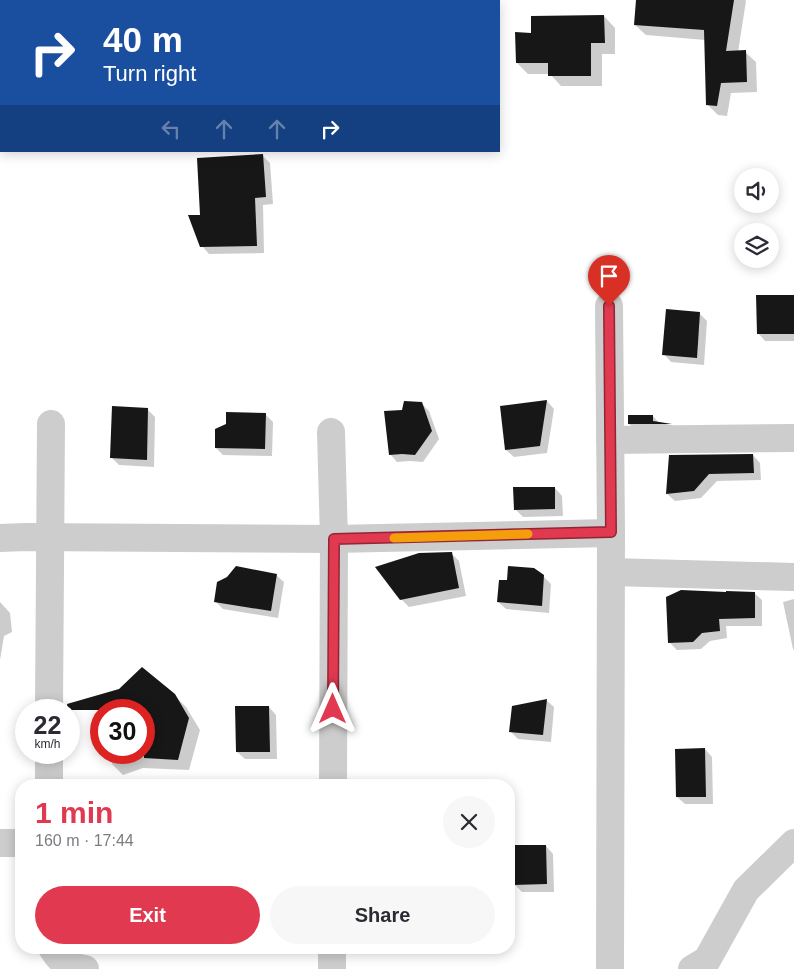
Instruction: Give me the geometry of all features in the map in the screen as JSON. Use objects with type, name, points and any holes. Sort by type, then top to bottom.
[{"type":"street","points":[[609,306],[611,532],[610,969]]},
{"type":"street","points":[[49,699],[50,424]]},
{"type":"street","points":[[331,432],[334,539],[333,779]]},
{"type":"street","points":[[610,440],[794,438]]},
{"type":"street","points":[[0,538],[334,539],[611,532]]},
{"type":"street","points":[[611,572],[794,577]]},
{"type":"street","points":[[49,764],[49,779]]},
{"type":"street","points":[[0,843],[15,843]]},
{"type":"street","points":[[692,969],[707,960],[746,890],[794,843]]},
{"type":"street","points":[[56,954],[58,958],[70,966],[85,969]]},
{"type":"street","points":[[332,954],[332,969]]},
{"type":"building","points":[[636,0],[734,0],[726,51],[746,50],[747,82],[721,83],[717,106],[706,105],[704,30],[634,25]]},
{"type":"building","points":[[604,15],[605,43],[591,43],[591,76],[548,76],[548,63],[516,63],[515,32],[531,33],[531,16]]},
{"type":"building","points":[[263,154],[266,197],[255,198],[257,246],[200,247],[188,215],[200,215],[197,158]]},
{"type":"building","points":[[756,295],[794,295],[794,334],[757,334]]},
{"type":"building","points":[[666,309],[700,312],[697,358],[662,355]]},
{"type":"building","points":[[547,400],[540,446],[505,450],[500,406]]},
{"type":"building","points":[[404,401],[422,402],[432,431],[415,455],[389,455],[384,411],[402,410]]},
{"type":"building","points":[[112,406],[148,408],[147,460],[110,458]]},
{"type":"building","points":[[226,412],[266,413],[265,449],[215,448],[215,429],[226,424]]},
{"type":"building","points":[[628,415],[653,415],[653,421],[672,424],[628,424]]},
{"type":"building","points":[[753,454],[754,473],[709,474],[694,491],[666,494],[669,455]]},
{"type":"building","points":[[513,487],[555,487],[555,509],[514,510]]},
{"type":"building","points":[[452,552],[459,588],[400,600],[375,567],[419,553]]},
{"type":"building","points":[[236,566],[277,574],[271,611],[214,602],[217,582],[227,577]]},
{"type":"building","points":[[508,566],[534,568],[544,575],[542,606],[497,602],[499,580],[507,580]]},
{"type":"building","points":[[681,590],[755,592],[755,618],[719,619],[720,631],[702,633],[693,642],[668,643],[666,597]]},
{"type":"building","points":[[142,667],[175,694],[189,718],[178,760],[155,759],[155,699],[90,699],[90,710],[80,710],[80,700],[119,689]]},
{"type":"building","points":[[547,699],[543,735],[509,732],[512,706]]},
{"type":"building","points":[[235,706],[269,706],[270,752],[236,752]]},
{"type":"building","points":[[705,748],[706,797],[676,797],[675,749]]},
{"type":"building","points":[[515,845],[546,845],[547,884],[515,885]]},
{"type":"slow traffic","points":[[394,538],[528,534]]},
{"type":"route","points":[[333,709],[334,539],[611,532],[609,306]]}]
